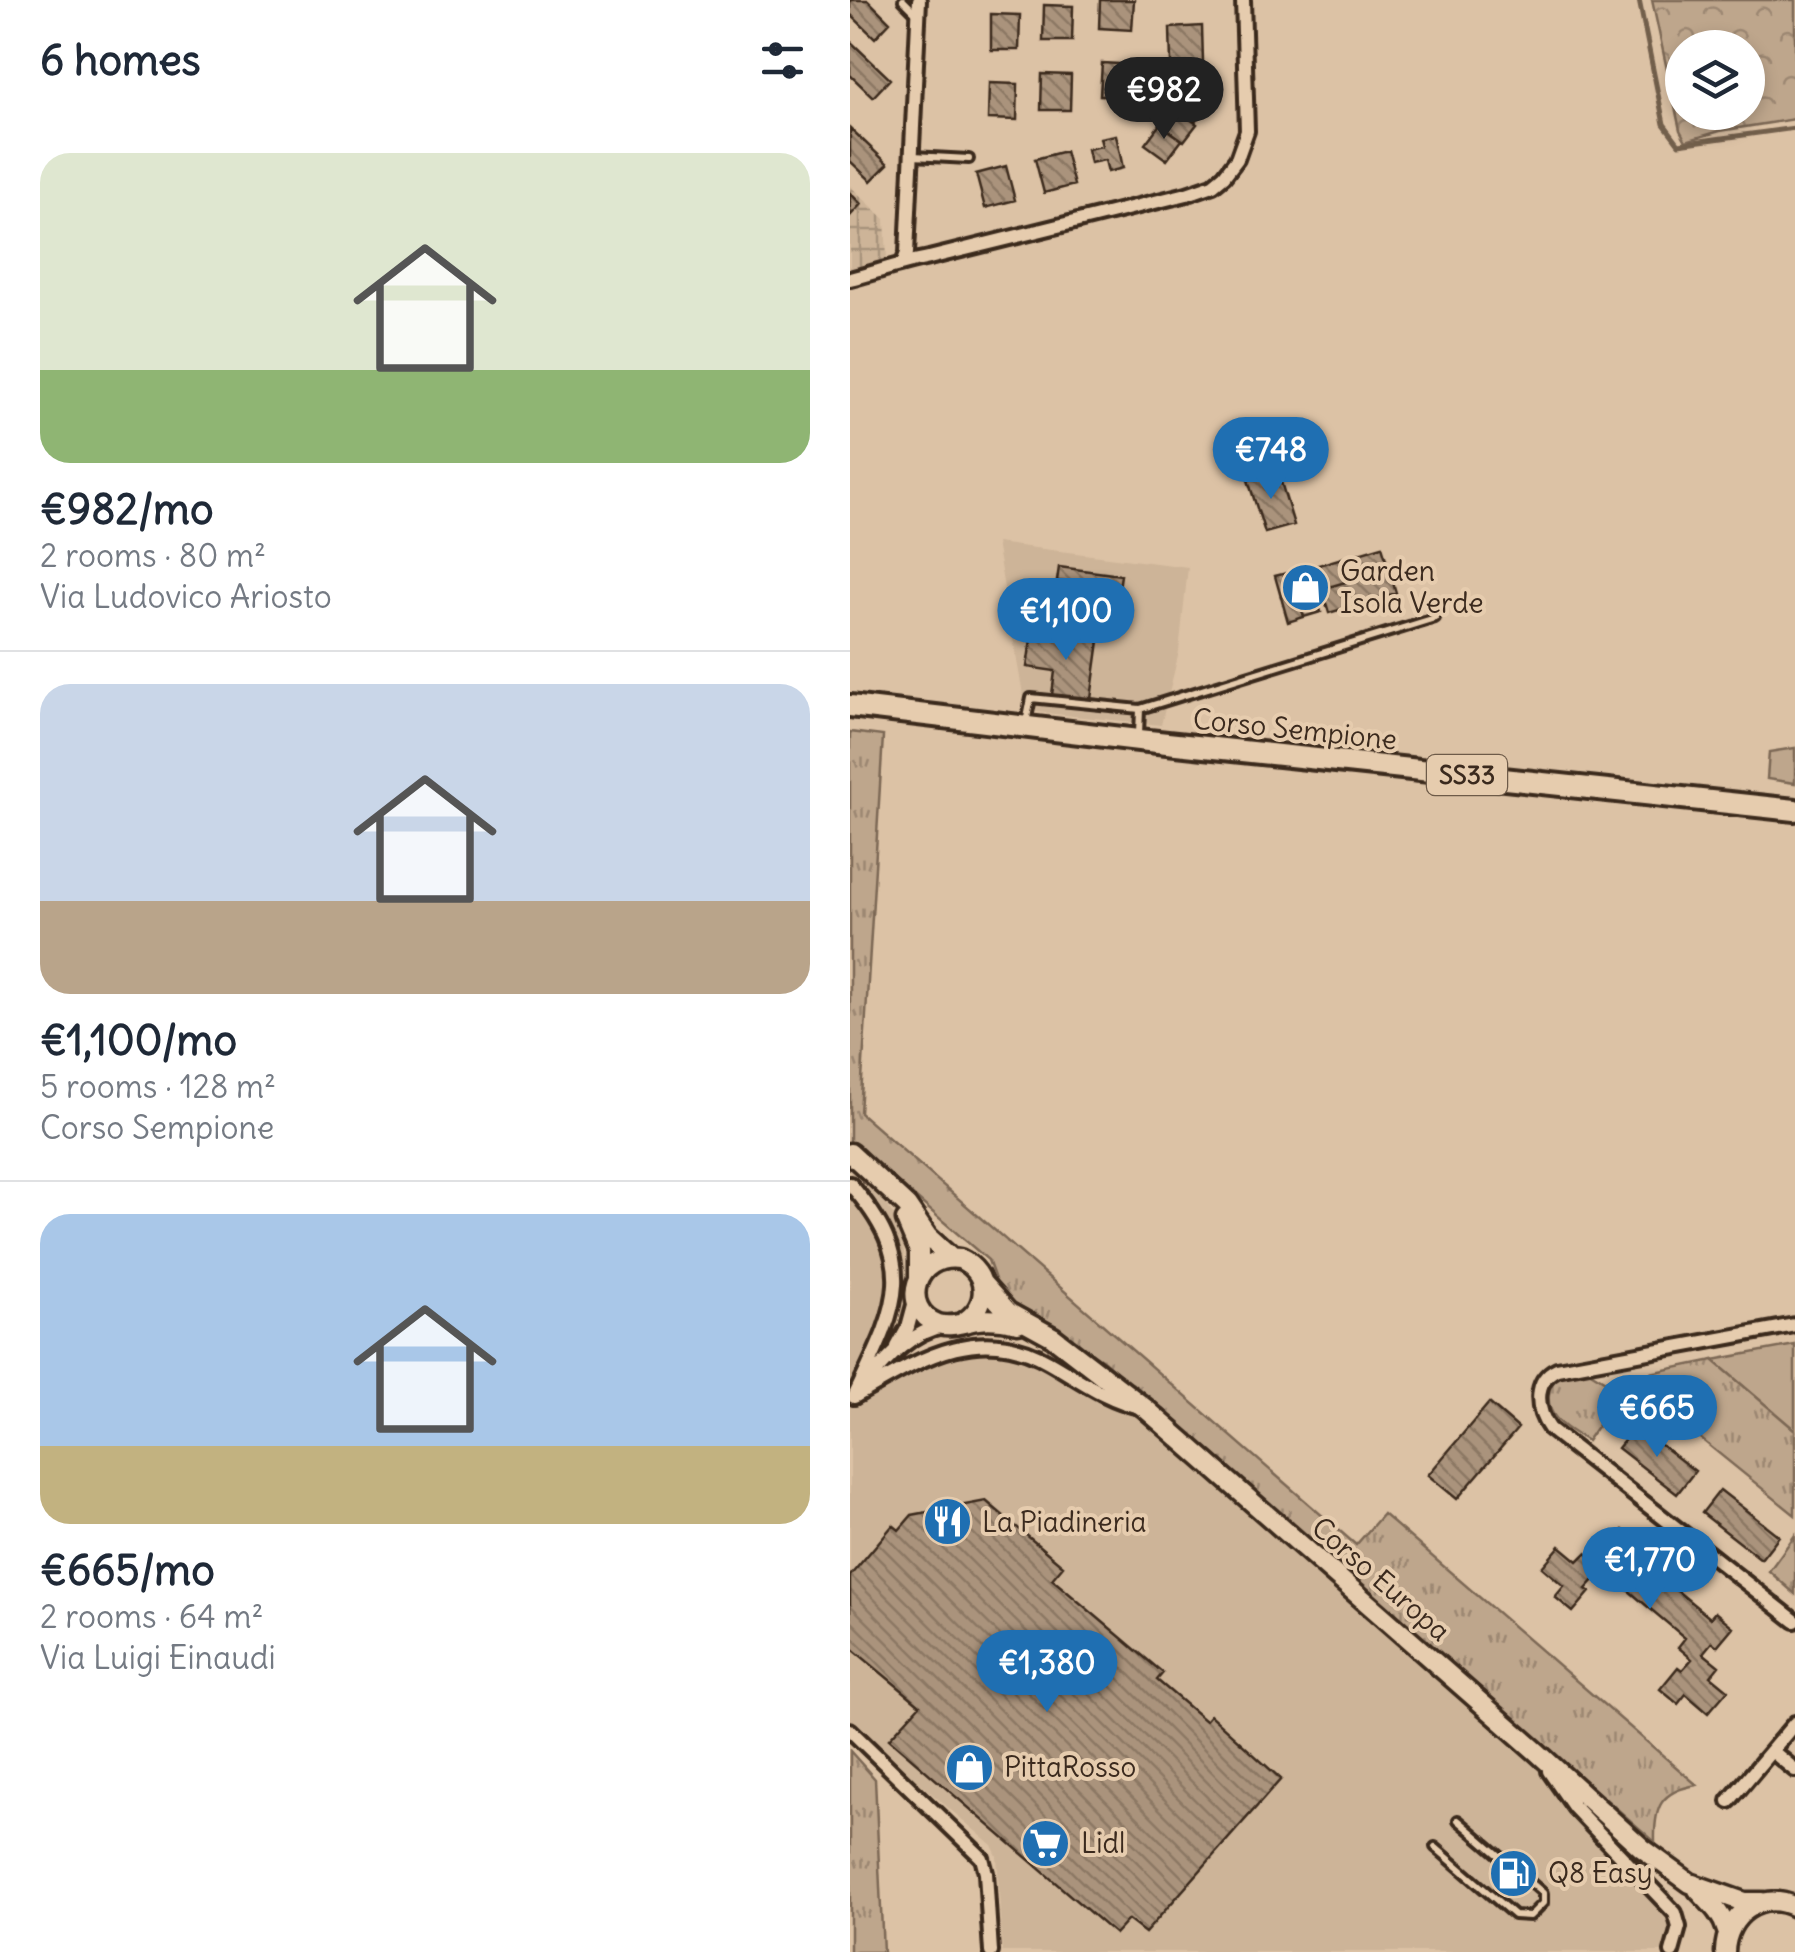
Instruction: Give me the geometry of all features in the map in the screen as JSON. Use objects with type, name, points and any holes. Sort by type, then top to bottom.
[{"type":"main road","name":"Corso Sempione","points":[[850,706],[1795,810]]},
{"type":"main road","points":[[850,1153],[906,1206],[928,1237],[950,1258],[974,1268],[984,1294],[977,1312],[955,1324],[925,1315],[918,1285],[919,1251],[894,1198]]},
{"type":"main road","points":[[918,1285],[929,1265],[950,1258]]},
{"type":"main road","name":"Corso Europa","points":[[983,1284],[994,1301],[1028,1326],[1053,1337],[1145,1408],[1642,1848],[1714,1904],[1724,1920],[1724,1946]]},
{"type":"main road","name":"Corso Europa","points":[[955,1324],[989,1319],[1028,1326]]},
{"type":"main road","name":"Corso Europa","points":[[1690,1883],[1744,1902],[1784,1902],[1795,1908]]},
{"type":"main road","points":[[1724,1946],[1737,1916],[1762,1902]]},
{"type":"street","points":[[850,279],[904,261],[1151,204],[1213,184],[1237,159],[1246,131],[1243,0]]},
{"type":"street","points":[[904,261],[908,253],[918,7]]},
{"type":"street","points":[[850,1184],[885,1229],[895,1282],[888,1320],[852,1400]]},
{"type":"street","points":[[852,1400],[892,1355],[908,1327],[918,1285]]},
{"type":"street","points":[[892,1355],[928,1330],[955,1324]]},
{"type":"street","points":[[1795,1326],[1557,1369],[1544,1380],[1538,1400],[1543,1420],[1550,1429],[1795,1622]]},
{"type":"street","points":[[852,1400],[944,1350],[988,1344],[1026,1351],[1113,1400],[1145,1408]]},
{"type":"street","points":[[1730,1801],[1795,1723]]},
{"type":"street","points":[[850,1730],[982,1858],[991,1952]]},
{"type":"street","points":[[1772,1751],[1795,1770]]},
{"type":"street","points":[[1537,1752],[1574,1808],[1675,1913],[1678,1927],[1672,1952]]},
{"type":"lane","points":[[903,0],[918,7]]},
{"type":"lane","points":[[912,156],[969,159]]},
{"type":"lane","points":[[1025,726],[1031,698],[1140,709],[1435,618]]},
{"type":"lane","points":[[1139,740],[1140,709]]},
{"type":"lane","points":[[1434,1847],[1514,1916],[1530,1916],[1542,1903],[1544,1893],[1458,1820]]},
{"type":"shaded area","points":[[850,186],[885,219],[887,259],[850,269]]},
{"type":"shaded area","points":[[996,543],[1188,567],[1179,652],[1161,725],[1026,711]]},
{"type":"shaded area","points":[[850,1167],[901,1226],[907,1278],[901,1309],[887,1343],[850,1388]]},
{"type":"shaded area","points":[[1009,1349],[1061,1372],[1119,1412],[1147,1419],[1531,1758],[1662,1899],[1676,1927],[1670,1952],[1002,1952],[997,1856],[992,1845],[850,1724],[850,1405],[855,1398],[945,1353]]},
{"type":"green space","points":[[1652,0],[1795,0],[1795,119],[1765,124],[1765,30],[1665,30],[1665,60]]},
{"type":"green space","points":[[1680,130],[1726,130],[1720,131],[1686,141]]},
{"type":"green space","points":[[850,732],[883,736],[860,1113],[1356,1545],[1383,1514],[1697,1785],[1667,1796],[1658,1810],[1655,1842],[1104,1361],[1041,1318],[1013,1305],[997,1285],[988,1260],[850,1141]]},
{"type":"green space","points":[[1795,748],[1795,783],[1767,779],[1769,752]]},
{"type":"green space","points":[[1795,1345],[1795,1430],[1713,1360]]},
{"type":"green space","points":[[1713,1360],[1795,1430],[1795,1515],[1648,1396],[1614,1402],[1587,1441],[1560,1423],[1550,1409],[1554,1377],[1589,1371],[1607,1382]]},
{"type":"green space","points":[[1795,1535],[1795,1594],[1769,1571]]},
{"type":"green space","points":[[850,1751],[875,1779],[883,1952],[850,1952]]},
{"type":"building","points":[[850,0],[868,0],[890,22],[875,38],[850,14]]},
{"type":"building","points":[[1100,0],[1134,0],[1132,30],[1099,28]]},
{"type":"building","points":[[1044,5],[1073,6],[1072,41],[1043,41]]},
{"type":"building","points":[[991,14],[1020,15],[1019,50],[991,50]]},
{"type":"building","points":[[1202,26],[1203,62],[1171,64],[1170,28]]},
{"type":"building","points":[[850,41],[890,79],[873,97],[850,75]]},
{"type":"building","points":[[1102,63],[1135,65],[1134,97],[1100,95]]},
{"type":"building","points":[[1042,74],[1071,75],[1070,110],[1041,110]]},
{"type":"building","points":[[989,83],[1018,84],[1017,120],[988,119]]},
{"type":"building","points":[[1186,89],[1208,104],[1195,122],[1173,107]]},
{"type":"building","points":[[1175,109],[1197,124],[1184,141],[1163,126]]},
{"type":"building","points":[[1160,124],[1182,140],[1167,160],[1145,144]]},
{"type":"building","points":[[850,128],[888,164],[871,181],[850,161]]},
{"type":"building","points":[[1116,135],[1123,168],[1108,172],[1105,160],[1090,163],[1087,149],[1102,146],[1100,138]]},
{"type":"building","points":[[1065,151],[1074,185],[1044,193],[1035,159]]},
{"type":"building","points":[[1006,166],[1015,200],[985,208],[976,174]]},
{"type":"building","points":[[850,193],[861,204],[850,216]]},
{"type":"building","points":[[1278,472],[1294,525],[1265,533],[1248,480]]},
{"type":"building","points":[[1382,546],[1389,569],[1322,589],[1315,566]]},
{"type":"building","points":[[1059,567],[1121,575],[1119,588],[1057,581]]},
{"type":"building","points":[[1308,567],[1321,612],[1304,617],[1291,572]]},
{"type":"building","points":[[1389,569],[1396,593],[1329,613],[1322,589]]},
{"type":"building","points":[[1291,572],[1304,617],[1288,622],[1275,576]]},
{"type":"building","points":[[1032,633],[1099,641],[1091,699],[1052,695],[1055,671],[1027,667]]},
{"type":"building","points":[[1489,1403],[1518,1428],[1457,1499],[1428,1475]]},
{"type":"building","points":[[1636,1426],[1695,1471],[1677,1494],[1618,1448]]},
{"type":"building","points":[[1720,1490],[1779,1536],[1761,1559],[1702,1513]]},
{"type":"building","points":[[986,1501],[1063,1566],[1052,1579],[1163,1673],[1157,1680],[1205,1721],[1210,1715],[1281,1779],[1145,1933],[1128,1920],[1115,1934],[889,1739],[920,1705],[850,1647],[850,1576],[893,1525],[899,1530],[912,1515]]},
{"type":"building","points":[[1623,1530],[1643,1546],[1635,1556],[1710,1618],[1715,1612],[1733,1627],[1717,1646],[1712,1642],[1703,1653],[1719,1666],[1711,1676],[1728,1690],[1708,1713],[1686,1694],[1678,1704],[1660,1689],[1678,1667],[1682,1670],[1692,1659],[1678,1647],[1685,1638],[1616,1580],[1610,1588],[1597,1577],[1573,1612],[1555,1597],[1564,1586],[1542,1567],[1560,1546],[1578,1561],[1586,1553],[1601,1566],[1610,1555],[1605,1551]]},
{"type":"waterway","points":[[1639,0],[1664,124],[1679,144],[1795,128]]},
{"type":"place","name":"Garden Isola Verde","points":[[1305,587]]},
{"type":"place","name":"La Piadineria","points":[[947,1522]]},
{"type":"place","name":"PittaRosso","points":[[969,1767]]},
{"type":"place","name":"Lidl","points":[[1046,1843]]},
{"type":"place","name":"Q8 Easy","points":[[1513,1873]]}]
